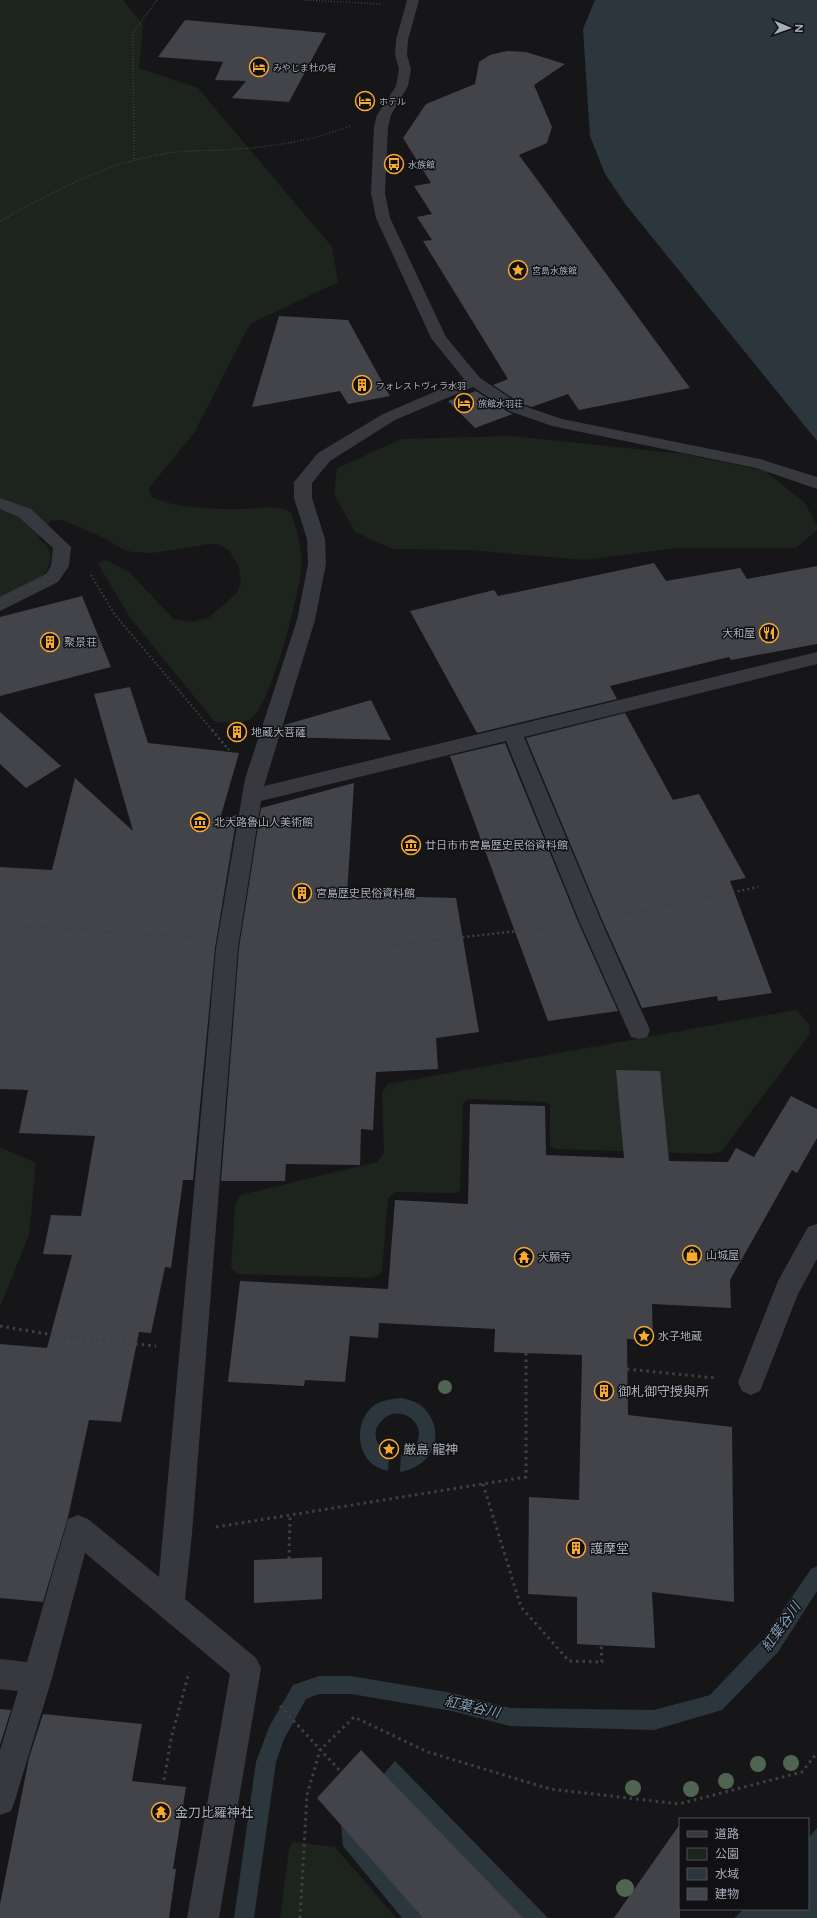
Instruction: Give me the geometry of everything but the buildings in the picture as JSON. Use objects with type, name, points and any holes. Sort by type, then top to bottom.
[{"type":"street","points":[[413,3],[402,40],[401,55],[405,69],[402,86],[384,115],[381,127],[378,193],[383,218],[439,338],[474,381],[515,408],[558,422],[760,464],[815,482],[817,484]]},
{"type":"street","points":[[170,1604],[178,1533],[194,1350],[227,948],[256,779],[306,620],[317,564],[316,539],[303,498],[303,482],[324,457],[382,421],[474,381]]},
{"type":"street","points":[[0,503],[25,513],[62,547],[60,566],[52,578],[0,605]]},
{"type":"street","points":[[253,796],[817,658]]},
{"type":"street","points":[[512,732],[591,923],[639,1030]]},
{"type":"street","points":[[751,1382],[787,1289],[817,1235]]},
{"type":"street","points":[[0,1800],[38,1678],[78,1529],[246,1668],[203,1918]]},
{"type":"street","points":[[0,1674],[38,1678]]},
{"type":"path","points":[[134,159],[132,33],[156,0]]},
{"type":"path","points":[[304,0],[413,3]]},
{"type":"path","points":[[0,221],[100,171],[134,159],[157,154],[275,146],[330,136],[365,120],[384,115]]},
{"type":"path","points":[[62,547],[76,549],[115,615],[152,661],[232,753]]},
{"type":"path","points":[[0,925],[211,938],[227,948],[363,948],[591,923],[758,887]]},
{"type":"path","points":[[0,1326],[65,1337],[194,1350]]},
{"type":"path","points":[[178,1533],[526,1477],[526,1354]]},
{"type":"path","points":[[627,1369],[751,1382]]},
{"type":"path","points":[[483,1484],[522,1607],[569,1661],[602,1662],[601,1645]]},
{"type":"path","points":[[288,1559],[290,1515]]},
{"type":"path","points":[[164,1780],[171,1739],[200,1631]]},
{"type":"path","points":[[275,1700],[341,1772]]},
{"type":"path","points":[[300,1918],[307,1795],[320,1750],[354,1717],[428,1752],[550,1789],[679,1804],[802,1772],[817,1753]]},
{"type":"green space","points":[[0,0],[123,0],[143,25],[139,68],[198,88],[332,247],[338,282],[250,324],[194,433],[149,488],[151,497],[182,506],[226,509],[271,507],[285,509],[291,512],[301,554],[301,569],[295,602],[282,650],[266,696],[257,712],[249,720],[236,723],[215,722],[131,619],[98,564],[105,560],[109,561],[129,572],[174,619],[191,622],[208,618],[237,593],[241,583],[239,567],[229,550],[218,544],[152,553],[132,552],[122,549],[104,538],[63,520],[51,521],[38,534],[40,540],[48,547],[51,556],[49,566],[44,575],[0,598]]},
{"type":"green space","points":[[512,436],[684,454],[765,471],[804,502],[817,525],[817,530],[796,548],[677,548],[585,560],[468,550],[393,549],[355,532],[334,494],[337,468],[402,439]]},
{"type":"green space","points":[[795,1010],[798,1011],[810,1026],[809,1035],[721,1152],[709,1154],[555,1149],[550,1146],[550,1105],[546,1102],[468,1099],[463,1103],[460,1190],[456,1193],[395,1192],[388,1198],[382,1272],[373,1278],[238,1274],[231,1267],[235,1206],[240,1195],[377,1162],[384,1153],[382,1092],[388,1084]]},
{"type":"green space","points":[[0,1147],[36,1163],[29,1235],[0,1307]]},
{"type":"green space","points":[[293,1842],[335,1847],[396,1918],[280,1918],[289,1850]]},
{"type":"water","points":[[595,0],[817,0],[817,441],[626,205],[605,174],[590,136],[583,29]]},
{"type":"water","points":[[402,1398],[422,1406],[433,1422],[435,1439],[433,1447],[424,1461],[409,1470],[400,1472],[401,1455],[408,1453],[414,1448],[418,1439],[419,1431],[416,1423],[403,1414],[395,1414],[386,1417],[377,1428],[376,1437],[382,1449],[389,1454],[388,1471],[377,1467],[370,1462],[365,1455],[360,1439],[360,1430],[366,1414],[374,1405],[385,1400]]},
{"type":"water","points":[[395,1761],[548,1918],[402,1918],[343,1846],[341,1823]]},
{"type":"water","points":[[817,1828],[817,1918],[735,1918],[742,1910],[809,1910],[809,1837]]},
{"type":"waterway","name":"紅葉谷川","points":[[244,1918],[266,1762],[276,1734],[300,1692],[319,1685],[351,1685],[452,1702],[510,1717],[654,1720],[715,1703],[771,1645],[817,1575]]},
{"type":"place","name":"みやじま杜の宿","points":[[259,67]]},
{"type":"place","name":"ホテル","points":[[365,101]]},
{"type":"place","name":"水族館","points":[[394,164]]},
{"type":"place","name":"宮島水族館","points":[[518,270]]},
{"type":"place","name":"フォレストヴィラ水羽","points":[[362,385]]},
{"type":"place","name":"旅館水羽荘","points":[[464,403]]},
{"type":"place","name":"大和屋","points":[[769,633]]},
{"type":"place","name":"聚景荘","points":[[50,642]]},
{"type":"place","name":"地蔵大菩薩","points":[[237,732]]},
{"type":"place","name":"北大路魯山人美術館","points":[[200,822]]},
{"type":"place","name":"廿日市市宮島歴史民俗資料館","points":[[411,845]]},
{"type":"place","name":"宮島歴史民俗資料館","points":[[302,893]]},
{"type":"place","name":"山城屋","points":[[692,1255]]},
{"type":"place","name":"大願寺","points":[[524,1257]]},
{"type":"place","name":"水子地蔵","points":[[644,1336]]},
{"type":"place","name":"御札御守授與所","points":[[604,1391]]},
{"type":"place","name":"厳島 龍神","points":[[389,1449]]},
{"type":"place","name":"護摩堂","points":[[576,1548]]},
{"type":"place","name":"金刀比羅神社","points":[[161,1812]]}]
